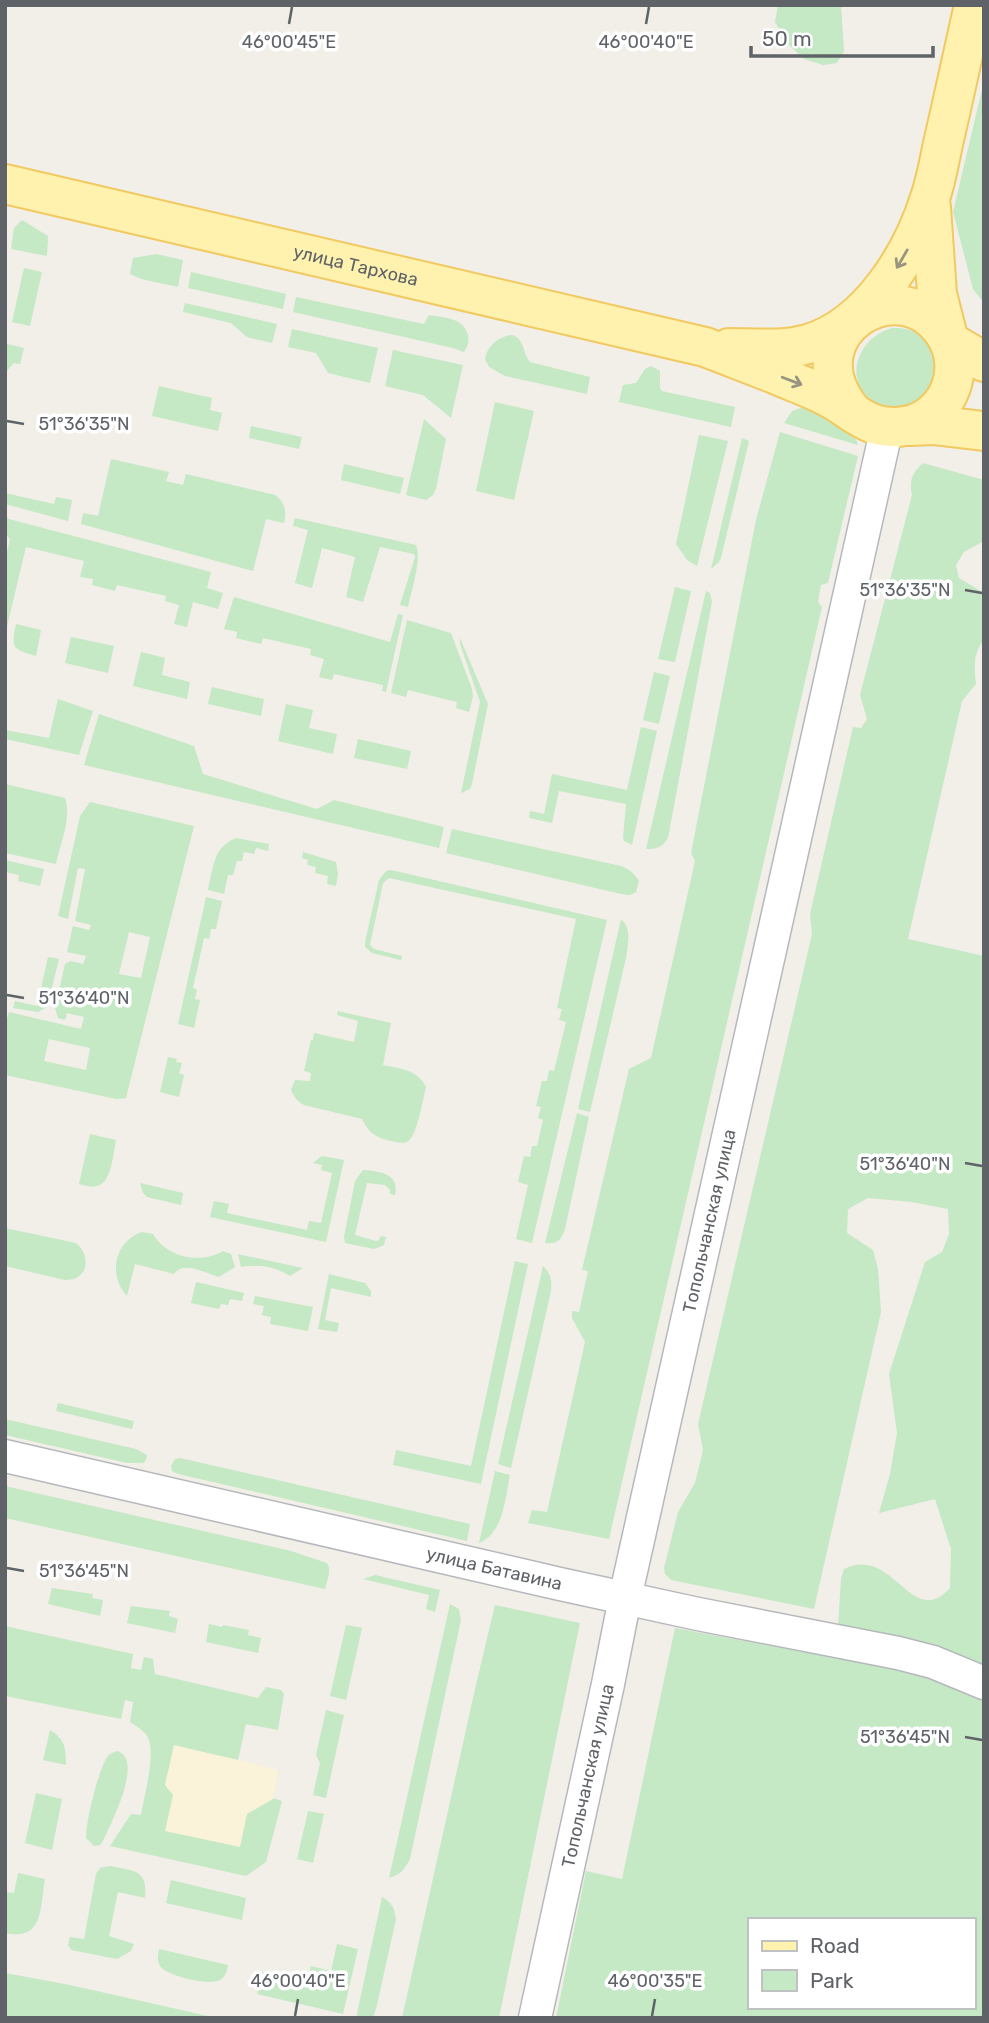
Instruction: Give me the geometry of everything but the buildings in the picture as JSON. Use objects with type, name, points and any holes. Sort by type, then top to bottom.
[{"type":"main road","points":[[974,5],[930,198],[899,264],[877,296],[843,332],[836,345],[833,372],[835,386],[841,398],[850,409],[870,423],[898,426],[933,425],[984,431]]},
{"type":"main road","name":"улица Тархова","points":[[5,184],[705,347],[801,384],[850,409]]},
{"type":"main road","points":[[898,426],[933,414],[949,393],[955,367],[937,294],[930,198]]},
{"type":"main road","points":[[852,322],[877,308],[905,306],[931,318],[942,328],[949,341],[984,362]]},
{"type":"main road","name":"улица Тархова","points":[[705,347],[788,347],[808,344],[852,322]]},
{"type":"street","name":"Топольчанская улица","points":[[536,2018],[625,1598],[898,426]]},
{"type":"street","name":"улица Батавина","points":[[5,1456],[625,1598],[898,1653],[933,1662],[984,1683]]},
{"type":"green space","points":[[778,5],[841,5],[844,51],[837,63],[823,65],[804,59],[789,45],[775,22]]},
{"type":"green space","points":[[984,81],[984,303],[973,289],[953,212]]},
{"type":"green space","points":[[22,220],[48,236],[47,256],[11,249],[14,228]]},
{"type":"green space","points":[[156,254],[183,260],[178,287],[130,274],[133,258]]},
{"type":"green space","points":[[24,268],[42,272],[30,326],[12,322]]},
{"type":"green space","points":[[191,272],[286,294],[283,309],[188,288]]},
{"type":"green space","points":[[296,297],[424,324],[429,315],[452,319],[466,329],[468,344],[464,352],[293,312]]},
{"type":"green space","points":[[185,303],[277,324],[272,343],[247,337],[231,323],[183,312]]},
{"type":"green space","points":[[892,328],[913,331],[937,354],[935,390],[904,411],[877,405],[859,386],[856,374],[862,351],[869,341]]},
{"type":"green space","points":[[292,329],[378,348],[370,383],[328,373],[316,353],[288,347]]},
{"type":"green space","points":[[512,335],[521,343],[530,362],[590,377],[587,394],[505,376],[489,367],[485,359],[491,346],[503,337]]},
{"type":"green space","points":[[7,344],[24,348],[20,364],[14,363],[5,373],[5,346]]},
{"type":"green space","points":[[393,350],[463,365],[451,418],[423,395],[385,386]]},
{"type":"green space","points":[[651,366],[660,371],[662,391],[735,407],[731,427],[619,402],[623,385],[636,383],[645,369]]},
{"type":"green space","points":[[159,386],[212,398],[210,410],[222,413],[218,431],[152,416]]},
{"type":"green space","points":[[495,402],[534,411],[514,500],[476,491]]},
{"type":"green space","points":[[801,408],[817,411],[834,419],[850,431],[858,445],[784,423],[792,411]]},
{"type":"green space","points":[[424,419],[446,439],[436,489],[426,500],[406,495]]},
{"type":"green space","points":[[251,426],[302,437],[299,449],[249,438]]},
{"type":"green space","points":[[780,432],[858,456],[828,583],[821,585],[818,602],[822,607],[609,1539],[528,1523],[532,1510],[547,1512],[585,1342],[572,1318],[572,1311],[579,1312],[588,1271],[582,1270],[629,1069],[651,1058],[695,861],[691,853],[756,520]]},
{"type":"green space","points":[[699,435],[728,441],[697,566],[687,560],[676,544]]},
{"type":"green space","points":[[742,438],[749,441],[721,558],[711,569]]},
{"type":"green space","points":[[111,459],[169,472],[166,481],[183,485],[186,474],[275,495],[284,507],[284,523],[266,519],[253,571],[81,524],[83,513],[98,516]]},
{"type":"green space","points":[[923,463],[984,480],[984,541],[964,552],[956,565],[959,578],[984,593],[984,640],[976,655],[976,684],[962,701],[908,939],[984,956],[984,1671],[838,1627],[844,1569],[861,1564],[876,1567],[924,1600],[937,1599],[950,1588],[951,1549],[935,1499],[879,1513],[890,1474],[897,1433],[889,1374],[925,1262],[942,1252],[949,1234],[948,1209],[868,1198],[848,1209],[847,1233],[873,1250],[878,1269],[881,1312],[814,1609],[671,1580],[665,1574],[664,1568],[678,1512],[695,1483],[703,1450],[698,1424],[812,934],[810,914],[853,727],[861,728],[867,719],[860,695],[912,495],[912,477]]},
{"type":"green space","points":[[344,464],[404,478],[400,494],[341,480]]},
{"type":"green space","points":[[5,493],[54,504],[56,497],[72,500],[68,521],[5,504]]},
{"type":"green space","points":[[5,518],[211,572],[207,588],[223,593],[218,609],[193,602],[187,627],[174,624],[179,605],[165,601],[166,596],[117,585],[115,591],[92,585],[93,579],[80,577],[84,561],[26,547],[5,635],[5,560],[10,539],[5,534]]},
{"type":"green space","points":[[295,518],[416,545],[417,567],[408,607],[400,605],[414,554],[380,547],[363,602],[346,597],[355,557],[322,548],[312,588],[295,583],[308,530],[293,526]]},
{"type":"green space","points":[[675,587],[691,591],[675,662],[658,659]]},
{"type":"green space","points":[[706,591],[710,593],[712,602],[668,838],[658,847],[646,849]]},
{"type":"green space","points":[[234,597],[390,642],[398,614],[403,615],[386,692],[382,691],[383,685],[334,674],[332,680],[319,677],[324,659],[310,655],[311,649],[263,638],[261,644],[236,638],[237,632],[224,629]]},
{"type":"green space","points":[[407,620],[451,633],[472,689],[469,712],[456,708],[457,702],[408,690],[406,697],[391,693]]},
{"type":"green space","points":[[16,624],[41,630],[36,656],[15,646]]},
{"type":"green space","points":[[71,637],[114,646],[108,673],[65,663]]},
{"type":"green space","points":[[460,638],[488,704],[472,784],[470,789],[461,793],[480,702]]},
{"type":"green space","points":[[141,652],[165,658],[162,675],[190,682],[187,699],[133,686]]},
{"type":"green space","points":[[654,672],[670,676],[659,724],[643,720]]},
{"type":"green space","points":[[212,687],[264,699],[261,716],[208,704]]},
{"type":"green space","points":[[58,699],[93,711],[79,755],[5,739],[5,730],[49,738]]},
{"type":"green space","points":[[286,704],[313,710],[309,728],[337,734],[333,754],[278,741]]},
{"type":"green space","points":[[99,714],[194,746],[203,774],[317,809],[334,800],[444,827],[439,848],[84,765]]},
{"type":"green space","points":[[641,727],[657,731],[632,845],[623,838],[626,804],[559,791],[552,823],[529,818],[530,811],[544,814],[552,774],[627,790]]},
{"type":"green space","points":[[358,739],[411,751],[407,769],[354,758]]},
{"type":"green space","points":[[5,784],[65,798],[66,822],[56,864],[5,853]]},
{"type":"green space","points":[[90,802],[194,826],[126,1098],[116,1099],[5,1075],[5,1019],[9,1012],[81,1029],[84,1017],[67,1013],[65,1020],[58,1018],[55,1008],[65,964],[71,961],[83,964],[86,956],[67,952],[73,926],[89,930],[91,925],[75,921],[85,869],[78,868],[68,919],[58,916],[80,816]],"holes":[[[129,932],[150,937],[141,978],[119,974]],[[49,1039],[90,1048],[86,1070],[44,1061]]]},
{"type":"green space","points":[[452,829],[621,866],[639,881],[636,892],[630,895],[621,894],[446,853]]},
{"type":"green space","points":[[236,838],[269,844],[268,851],[256,848],[254,854],[244,852],[242,861],[237,861],[233,875],[228,875],[224,894],[208,890],[218,853]]},
{"type":"green space","points":[[303,852],[336,862],[336,886],[327,884],[328,876],[315,873],[316,867],[307,865],[308,860],[302,858]]},
{"type":"green space","points":[[5,860],[44,869],[40,886],[18,881],[19,875],[5,872]]},
{"type":"green space","points":[[386,871],[607,920],[532,1243],[516,1239],[528,1185],[518,1182],[524,1156],[530,1157],[532,1146],[537,1146],[543,1120],[538,1118],[541,1107],[536,1106],[542,1081],[547,1081],[549,1070],[554,1071],[566,1022],[559,1020],[562,1009],[557,1008],[576,919],[389,878],[383,883],[370,945],[374,949],[402,956],[401,960],[372,953],[365,947],[365,942],[379,880]]},
{"type":"green space","points":[[206,897],[222,901],[216,929],[211,929],[209,939],[204,938],[193,988],[197,990],[195,999],[200,1000],[194,1028],[178,1024]]},
{"type":"green space","points":[[621,919],[628,932],[626,958],[590,1112],[578,1109]]},
{"type":"green space","points":[[48,957],[59,959],[47,1007],[38,1012],[13,1008],[15,1001],[37,1006]]},
{"type":"green space","points":[[338,1011],[391,1023],[383,1065],[413,1073],[426,1087],[417,1126],[407,1142],[399,1143],[381,1138],[370,1131],[362,1119],[304,1105],[293,1095],[291,1090],[295,1080],[310,1081],[311,1073],[304,1071],[314,1033],[354,1042],[358,1021],[337,1015]]},
{"type":"green space","points":[[168,1057],[182,1063],[179,1073],[184,1075],[179,1097],[160,1092]]},
{"type":"green space","points":[[577,1113],[589,1117],[565,1229],[558,1240],[545,1243]]},
{"type":"green space","points":[[90,1134],[116,1140],[109,1174],[102,1184],[95,1187],[79,1184]]},
{"type":"green space","points":[[322,1156],[344,1160],[326,1242],[210,1217],[214,1201],[229,1204],[227,1213],[307,1230],[309,1221],[321,1223],[332,1173],[321,1170],[322,1165],[313,1163]]},
{"type":"green space","points":[[363,1170],[387,1175],[392,1178],[396,1188],[395,1195],[390,1194],[385,1185],[367,1183],[355,1235],[376,1241],[381,1236],[386,1237],[384,1245],[374,1249],[345,1243],[344,1237],[355,1181]]},
{"type":"green space","points":[[140,1183],[183,1193],[181,1205],[147,1197]]},
{"type":"green space","points":[[5,1228],[76,1243],[86,1261],[83,1272],[73,1279],[65,1280],[5,1266]]},
{"type":"green space","points":[[142,1232],[153,1234],[166,1248],[184,1256],[204,1257],[223,1251],[231,1254],[235,1267],[219,1277],[189,1268],[178,1270],[174,1274],[135,1264],[127,1296],[117,1279],[117,1260],[125,1243]]},
{"type":"green space","points":[[238,1254],[303,1268],[290,1276],[266,1267],[241,1267]]},
{"type":"green space","points":[[515,1261],[528,1264],[481,1484],[393,1465],[396,1450],[471,1466]]},
{"type":"green space","points":[[543,1266],[550,1277],[551,1291],[511,1468],[498,1464]]},
{"type":"green space","points":[[329,1274],[365,1283],[371,1291],[371,1297],[331,1288],[325,1320],[339,1323],[337,1332],[318,1329]]},
{"type":"green space","points":[[196,1282],[244,1293],[242,1301],[230,1299],[228,1305],[221,1304],[219,1309],[191,1303]]},
{"type":"green space","points":[[255,1296],[313,1307],[308,1331],[270,1324],[271,1317],[262,1315],[264,1306],[253,1304]]},
{"type":"green space","points":[[58,1403],[134,1421],[132,1429],[56,1411]]},
{"type":"green space","points":[[5,1419],[136,1449],[147,1455],[146,1460],[143,1463],[127,1463],[5,1435]]},
{"type":"green space","points":[[175,1459],[470,1524],[467,1541],[178,1474],[172,1471],[171,1466]]},
{"type":"green space","points":[[495,1471],[510,1475],[505,1504],[494,1531],[479,1543]]},
{"type":"green space","points":[[5,1486],[291,1551],[327,1563],[329,1572],[325,1589],[5,1518]]},
{"type":"green space","points":[[375,1575],[440,1590],[435,1612],[426,1609],[429,1595],[363,1579]]},
{"type":"green space","points":[[52,1588],[93,1594],[92,1598],[103,1600],[100,1616],[48,1604]]},
{"type":"green space","points":[[450,1604],[459,1609],[461,1620],[410,1859],[402,1871],[389,1878]]},
{"type":"green space","points":[[495,1605],[580,1623],[499,2018],[402,2018],[475,1689]]},
{"type":"green space","points":[[131,1606],[170,1611],[169,1616],[178,1619],[175,1633],[127,1623]]},
{"type":"green space","points":[[209,1624],[249,1630],[248,1635],[261,1638],[258,1653],[206,1642]]},
{"type":"green space","points":[[346,1625],[362,1628],[346,1700],[330,1696]]},
{"type":"green space","points":[[5,1626],[133,1654],[131,1668],[141,1670],[144,1657],[153,1659],[155,1674],[258,1698],[266,1687],[281,1690],[284,1694],[278,1730],[246,1724],[238,1760],[175,1746],[165,1785],[279,1770],[273,1798],[282,1801],[266,1862],[246,1876],[110,1846],[131,1814],[141,1815],[149,1774],[150,1743],[147,1736],[130,1722],[133,1702],[125,1700],[121,1719],[5,1696]]},
{"type":"green space","points":[[675,1628],[926,1675],[984,1696],[984,2018],[556,2018],[586,1871],[622,1879]]},
{"type":"green space","points":[[326,1710],[344,1715],[326,1798],[313,1795],[320,1763],[316,1755]]},
{"type":"green space","points":[[50,1730],[64,1744],[66,1765],[43,1760]]},
{"type":"green space","points":[[117,1751],[125,1757],[128,1766],[127,1779],[103,1841],[94,1846],[86,1838],[92,1799],[106,1759]]},
{"type":"green space","points":[[36,1793],[62,1799],[52,1850],[25,1843]]},
{"type":"green space","points":[[308,1811],[324,1814],[313,1863],[297,1859]]},
{"type":"green space","points":[[110,1866],[138,1873],[142,1876],[145,1889],[145,1898],[118,1892],[109,1936],[134,1944],[131,1951],[117,1959],[71,1950],[68,1945],[70,1937],[84,1939],[96,1874],[100,1868]]},
{"type":"green space","points":[[18,1873],[45,1879],[40,1911],[38,1920],[27,1932],[5,1933],[5,1892],[14,1893]]},
{"type":"green space","points":[[171,1880],[246,1898],[242,1920],[166,1903]]},
{"type":"green space","points":[[382,1897],[389,1901],[396,1919],[373,2018],[356,2018]]},
{"type":"green space","points":[[337,1944],[358,1949],[343,2014],[257,1994],[261,1972],[293,1979],[294,1975],[308,1978],[311,1966],[331,1971]]},
{"type":"green space","points":[[159,1949],[228,1965],[227,1971],[215,1982],[179,1976],[160,1966]]},
{"type":"green space","points":[[5,1973],[70,1985],[217,2018],[5,2018]]},
{"type":"sand","points":[[174,1745],[279,1770],[273,1799],[247,1814],[240,1847],[165,1831],[173,1795],[165,1785]]}]
